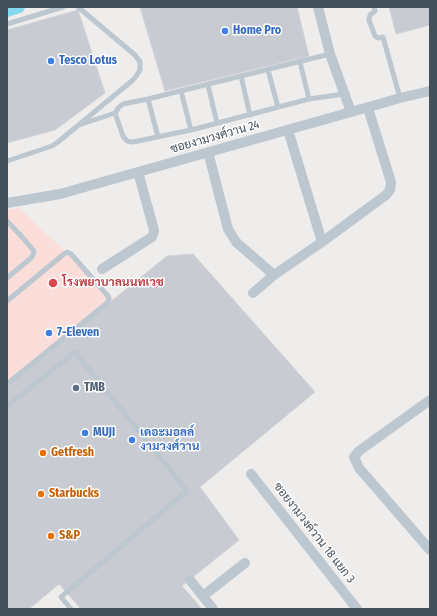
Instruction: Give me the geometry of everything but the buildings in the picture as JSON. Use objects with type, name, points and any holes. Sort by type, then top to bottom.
[{"type":"street","points":[[318,7],[330,54],[351,112]]},
{"type":"street","name":"ซอยงามวงศ์วาน 24","points":[[7,202],[60,194],[400,98],[430,91]]},
{"type":"street","points":[[253,293],[274,275],[322,242],[386,195],[390,190],[391,182],[368,108]]},
{"type":"street","points":[[288,130],[322,242]]},
{"type":"street","points":[[208,152],[228,229],[236,242],[274,275]]},
{"type":"street","points":[[102,269],[152,237],[154,230],[138,172]]},
{"type":"street","points":[[430,400],[359,451],[354,457],[359,468],[430,550]]},
{"type":"street","name":"ซอยงามวงค์วาน 18 แยก 3","points":[[251,474],[357,609]]},
{"type":"street","points":[[203,596],[245,562]]},
{"type":"street","points":[[190,580],[212,609]]},
{"type":"lane","points":[[7,24],[63,7]]},
{"type":"lane","points":[[7,161],[52,146],[58,142],[133,80],[140,70],[140,62],[135,55],[78,7]]},
{"type":"lane","points":[[374,7],[375,11],[370,15],[369,20],[375,36],[378,38],[383,37],[400,98]]},
{"type":"lane","points":[[79,125],[115,113],[123,104],[208,85],[330,54]]},
{"type":"lane","points":[[300,62],[309,99]]},
{"type":"lane","points":[[268,70],[278,107]]},
{"type":"lane","points":[[242,76],[250,115]]},
{"type":"lane","points":[[208,85],[217,123]]},
{"type":"lane","points":[[181,91],[191,130]]},
{"type":"lane","points":[[115,113],[123,136],[127,141],[133,142],[191,130],[309,99],[344,94]]},
{"type":"lane","points":[[148,99],[158,137]]},
{"type":"lane","points":[[7,221],[24,238],[34,251],[31,258],[7,278]]},
{"type":"lane","points":[[7,301],[67,252],[72,254],[109,299],[107,304],[7,384]]},
{"type":"lane","points":[[7,406],[75,352],[187,491],[61,597],[71,609]]},
{"type":"shaded area","name":"โรงพยาบาลนนทเวช","points":[[19,208],[114,299],[7,386],[7,210]]},
{"type":"waterway","points":[[7,11],[19,7]]},
{"type":"place","name":"Home Pro","points":[[225,31]]},
{"type":"place","name":"Tesco Lotus","points":[[51,61]]},
{"type":"place","name":"โรงพยาบาลนนทเวช","points":[[53,283]]},
{"type":"place","name":"7-Eleven","points":[[49,333]]},
{"type":"place","name":"TMB","points":[[76,388]]},
{"type":"place","name":"MUJI","points":[[85,433]]},
{"type":"place","name":"เดอะมอลล์ งามวงศ์วาน","points":[[132,440]]},
{"type":"place","name":"Getfresh","points":[[43,453]]},
{"type":"place","name":"Starbucks","points":[[41,494]]},
{"type":"place","name":"S&P","points":[[51,536]]}]
